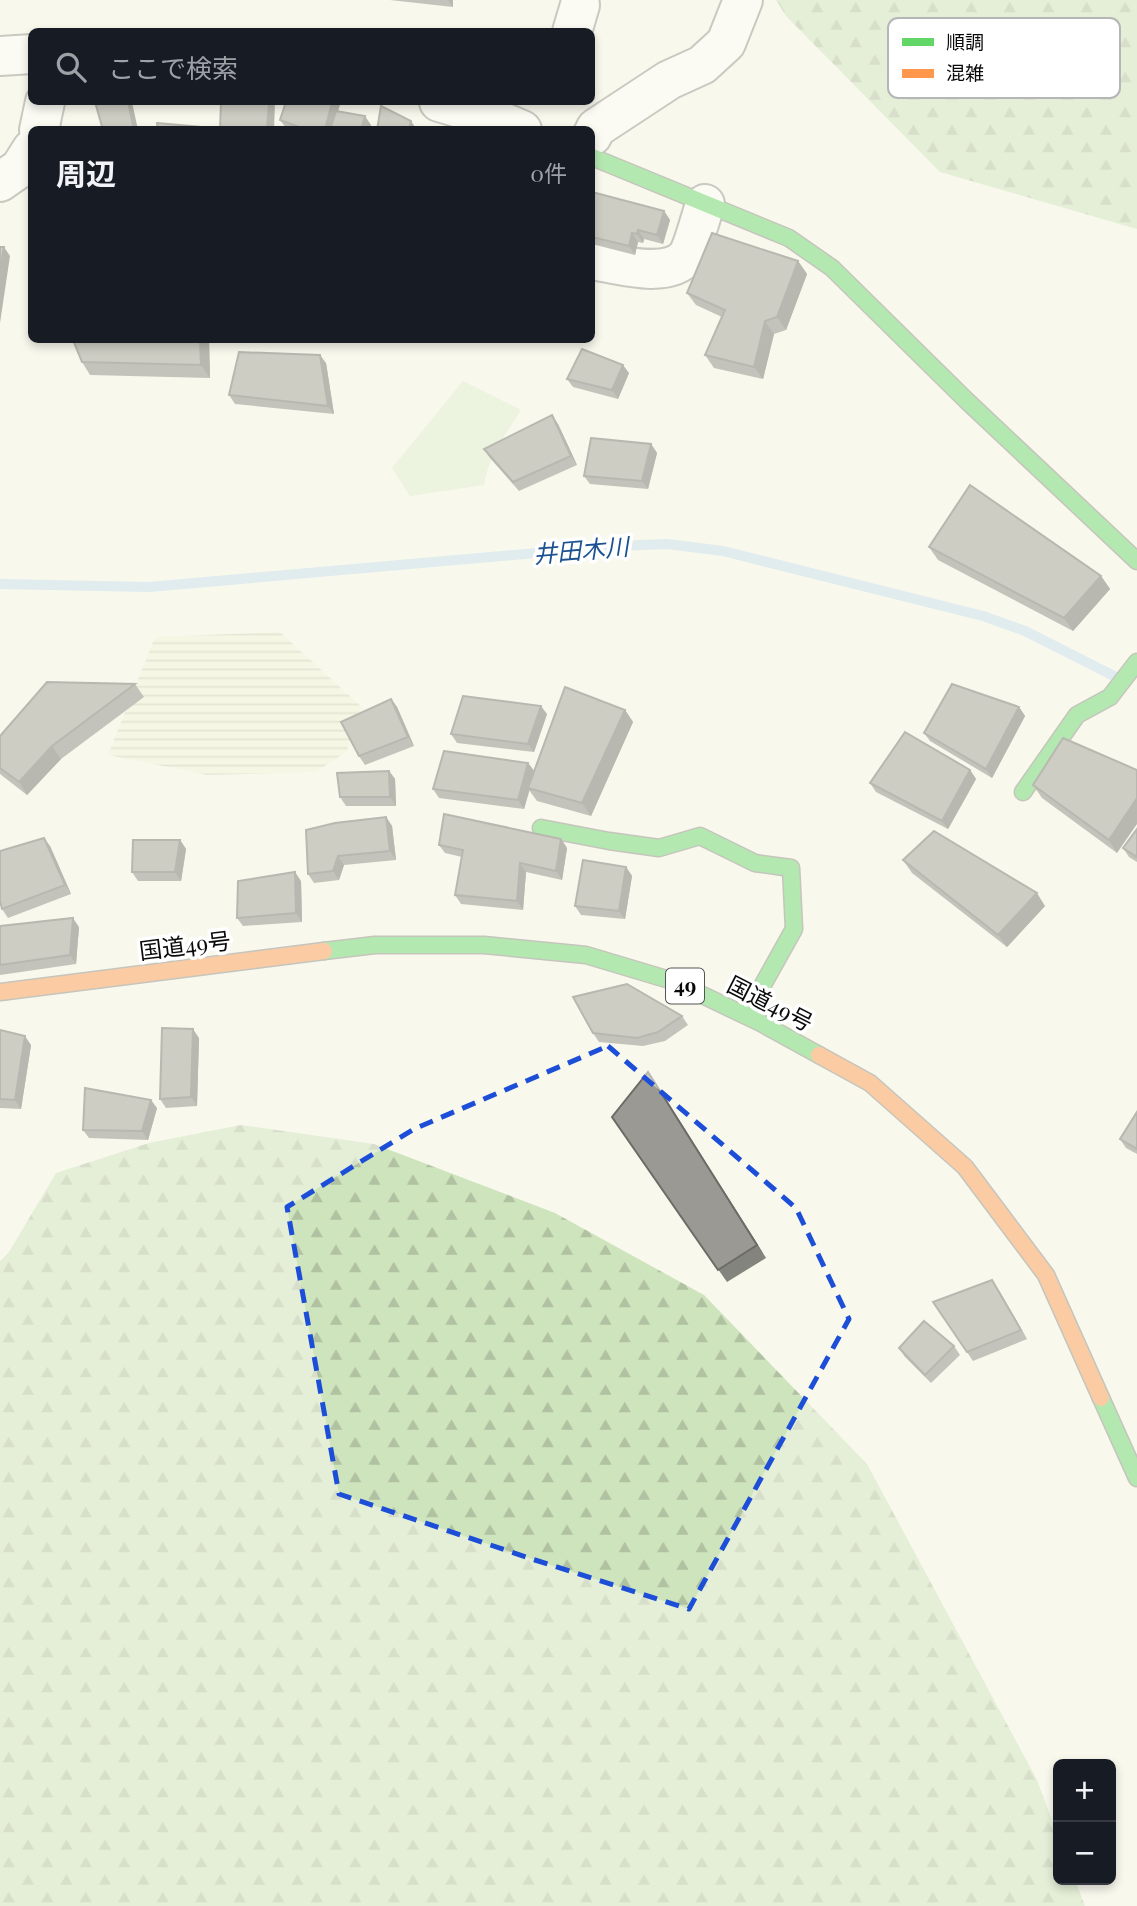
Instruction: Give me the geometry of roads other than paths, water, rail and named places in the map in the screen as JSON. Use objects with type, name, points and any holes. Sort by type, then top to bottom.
[{"type":"main road","points":[[595,158],[789,238],[832,268],[967,401],[1137,561]]},
{"type":"main road","points":[[1023,792],[1077,715],[1110,697],[1134,666]]},
{"type":"main road","points":[[541,828],[659,848],[700,836],[755,863],[791,868],[794,929],[746,1016]]},
{"type":"main road","name":"国道49号","points":[[0,992],[375,945],[484,945],[586,955],[673,981],[746,1016],[870,1083],[965,1167],[1046,1275],[1137,1478]]},
{"type":"street","points":[[595,131],[669,80],[702,65],[726,43],[743,0]]},
{"type":"street","points":[[0,57],[28,54]]},
{"type":"street","points":[[40,126],[44,105]]},
{"type":"street","points":[[454,105],[514,117]]},
{"type":"street","points":[[0,182],[20,168],[28,155]]},
{"type":"street","points":[[595,261],[648,270],[673,266],[688,256],[705,204]]},
{"type":"waterway","name":"井田木川","points":[[0,584],[149,587],[616,546],[667,544],[723,551],[983,616],[1025,631],[1116,677]]}]
